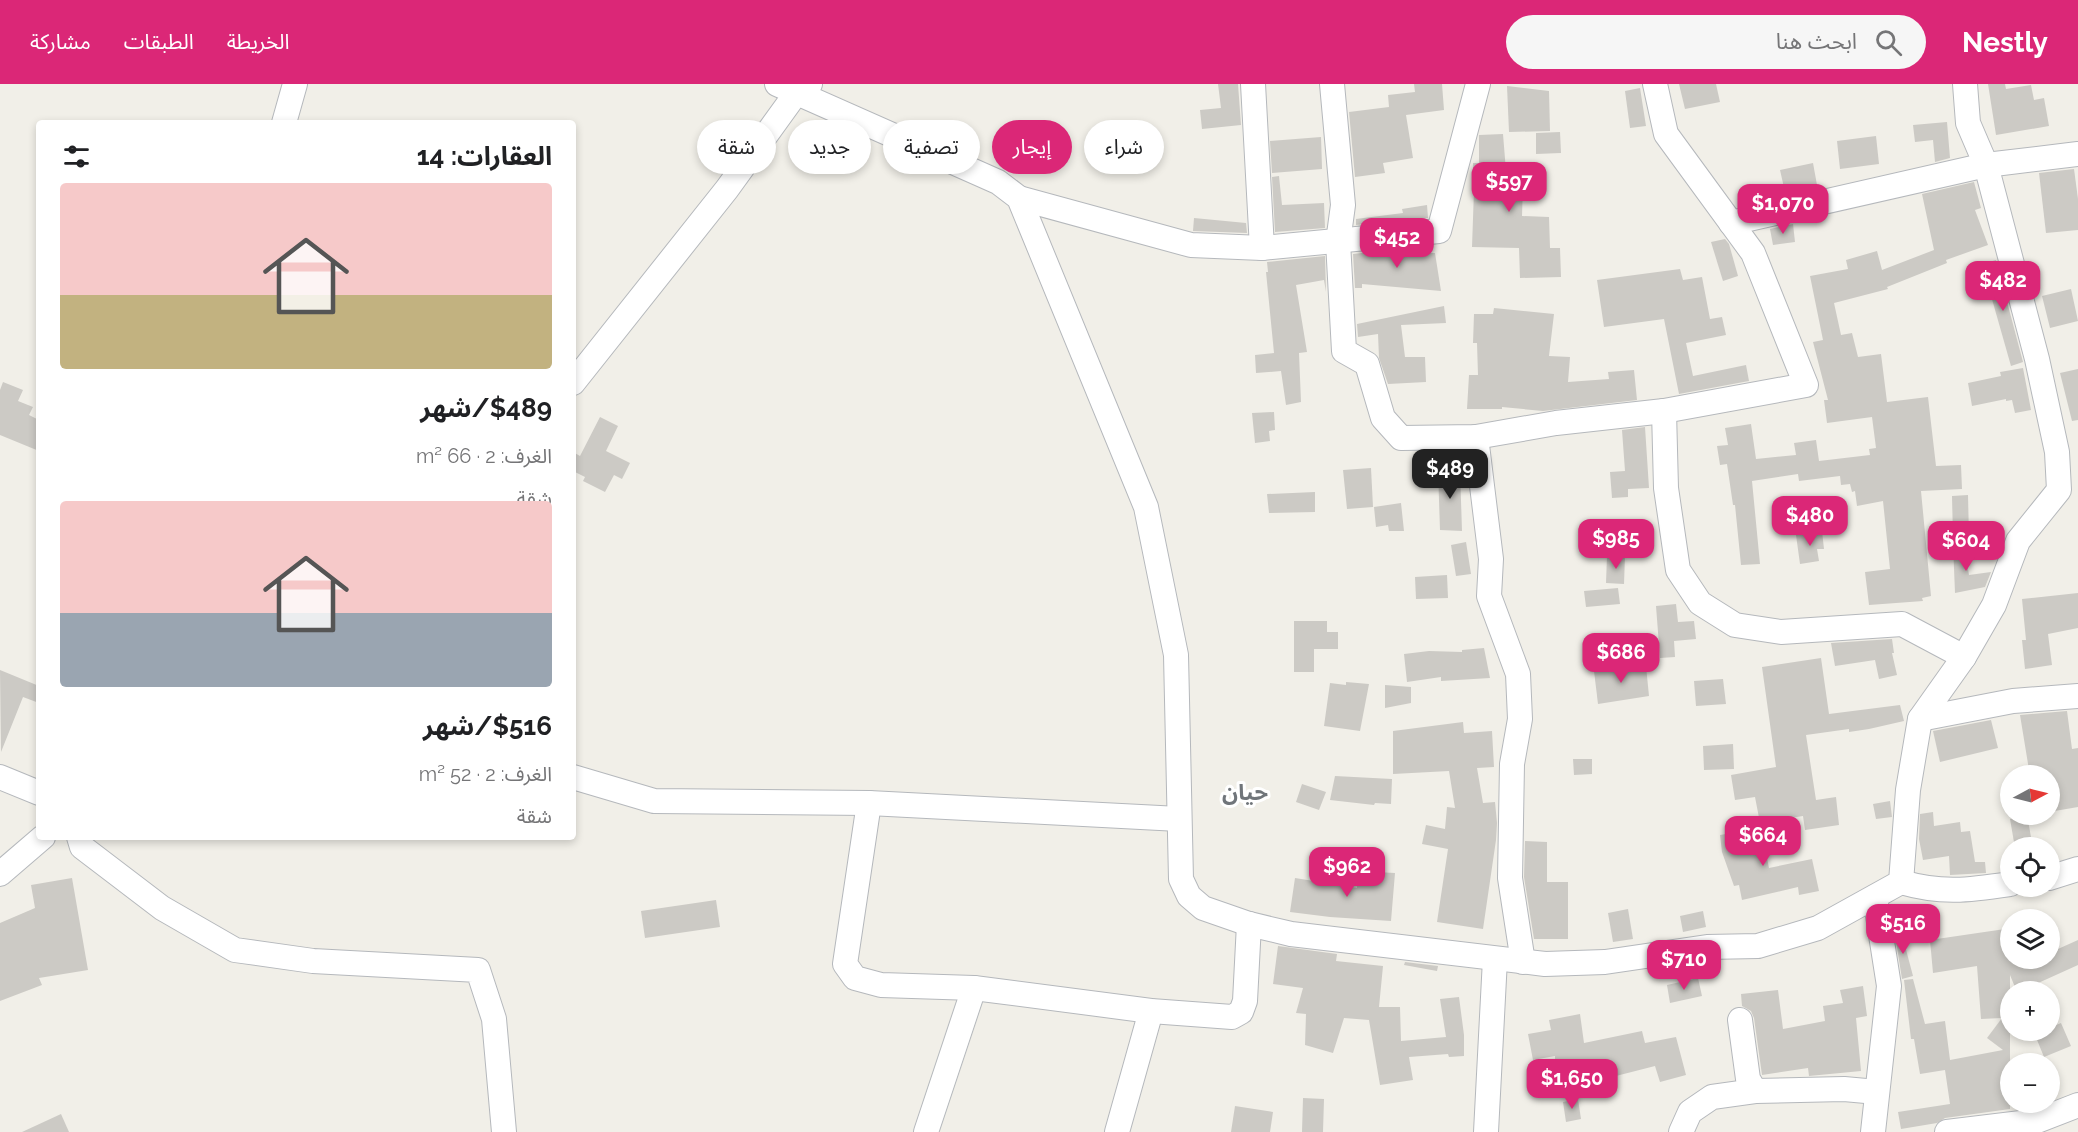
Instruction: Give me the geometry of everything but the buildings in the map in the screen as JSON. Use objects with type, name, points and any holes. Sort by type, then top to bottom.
[{"type":"street","points":[[285,120],[295,84]]},
{"type":"street","points":[[1253,84],[1262,248]]},
{"type":"street","points":[[1332,84],[1343,204],[1338,242],[1344,351],[1367,364],[1383,418],[1401,438],[1476,437],[1556,423],[1664,411],[1806,385],[1753,253],[1666,134],[1655,84]]},
{"type":"street","points":[[576,379],[727,189],[795,86],[998,182],[1019,198],[1191,245],[1262,248],[1439,231],[1478,84]]},
{"type":"street","points":[[1901,882],[1908,790],[1920,719],[1964,657],[1994,605],[2018,540],[2059,490],[2057,453],[2037,359],[1986,165],[1968,123],[1965,84]]},
{"type":"street","points":[[1731,223],[1986,165],[2078,154]]},
{"type":"street","points":[[1019,198],[1146,507],[1176,655],[1181,879],[1189,896],[1203,908],[1249,924],[1291,934],[1545,964],[1605,962],[1707,948],[1758,946],[1818,928],[1901,882],[1924,889],[1960,891],[2000,885]]},
{"type":"street","points":[[1664,411],[1666,488],[1678,570],[1700,603],[1735,625],[1781,633],[1902,624],[1964,657]]},
{"type":"street","points":[[1476,437],[1491,559],[1489,596],[1518,674],[1520,719],[1512,764],[1510,878],[1523,962]]},
{"type":"street","points":[[1920,719],[2013,701],[2078,696]]},
{"type":"street","points":[[0,777],[36,792]]},
{"type":"street","points":[[576,778],[654,801],[869,802],[1179,819]]},
{"type":"street","points":[[869,802],[845,964],[855,978],[881,985],[974,988],[1152,1011],[1232,1017],[1241,1012],[1245,1001],[1249,924]]},
{"type":"street","points":[[0,873],[39,840]]},
{"type":"street","points":[[80,840],[82,847],[162,908],[235,950],[313,961],[478,970],[494,1019],[504,1132]]},
{"type":"street","points":[[2060,875],[2078,869]]},
{"type":"street","points":[[1873,1132],[1889,986],[1875,897]]},
{"type":"street","points":[[1486,1132],[1495,959]]},
{"type":"street","points":[[926,1132],[974,988]]},
{"type":"street","points":[[1117,1132],[1152,1011]]},
{"type":"street","points":[[1740,1020],[1748,1079],[1755,1091]]},
{"type":"street","points":[[1681,1132],[1690,1112],[1712,1097],[1755,1091],[1844,1089],[1877,1092]]},
{"type":"street","points":[[1947,1132],[2037,1120],[2078,1105]]},
{"type":"district","name":"حيان","points":[[1245,792]]}]
